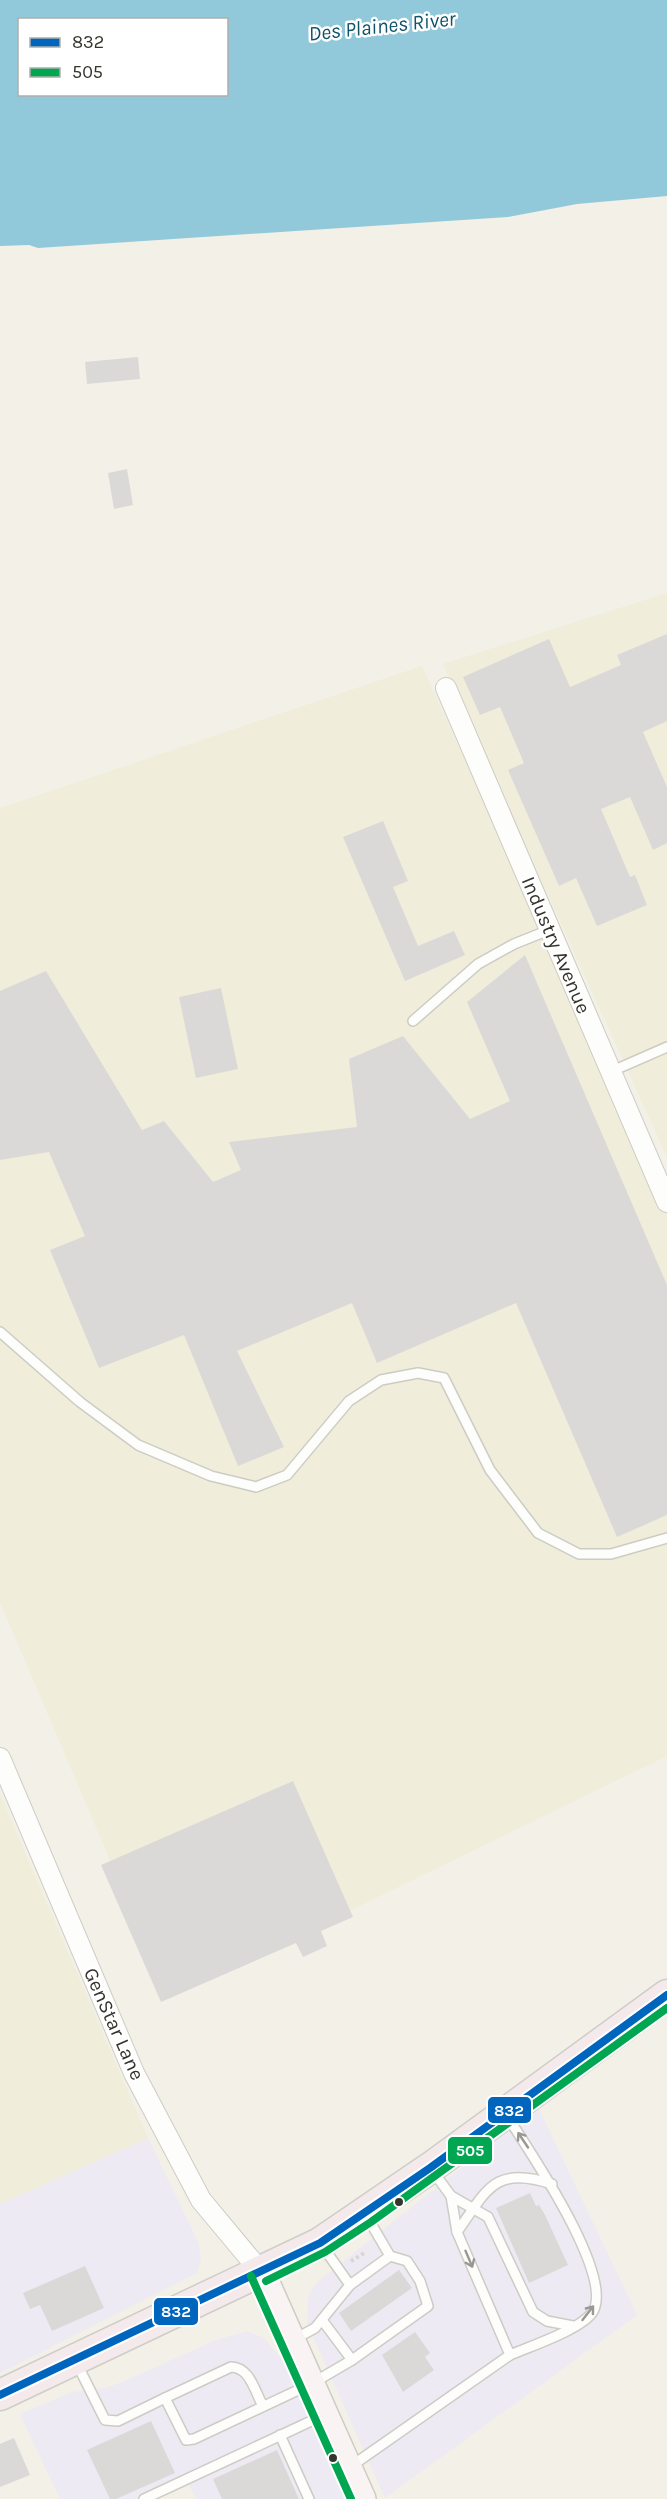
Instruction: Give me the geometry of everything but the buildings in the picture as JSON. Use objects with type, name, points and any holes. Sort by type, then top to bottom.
[{"type":"main road","points":[[0,2395],[320,2243],[430,2168],[667,1995]]},
{"type":"main road","points":[[261,2272],[362,2499]]},
{"type":"street","name":"Industry Avenue","points":[[446,688],[667,1202]]},
{"type":"street","name":"GenStar Lane","points":[[0,1758],[134,2073],[201,2200],[261,2272]]},
{"type":"lane","points":[[413,1021],[478,964],[514,944],[549,930]]},
{"type":"lane","points":[[610,1072],[667,1047]]},
{"type":"lane","points":[[0,1332],[80,1402],[138,1445],[211,1476],[256,1487],[287,1475],[349,1401],[381,1380],[418,1373],[444,1378],[490,1470],[538,1533],[579,1554],[611,1554],[667,1538]]},
{"type":"lane","points":[[348,2468],[510,2355],[573,2326],[592,2312],[598,2294],[594,2274],[552,2184],[505,2113]]},
{"type":"lane","points":[[430,2168],[451,2196],[457,2232],[510,2355]]},
{"type":"lane","points":[[457,2232],[489,2188],[499,2180],[535,2178],[552,2184]]},
{"type":"lane","points":[[451,2196],[475,2207],[488,2217],[533,2312],[547,2321],[573,2326]]},
{"type":"lane","points":[[165,2398],[186,2440],[311,2384],[352,2360],[428,2306],[420,2281],[407,2260],[390,2256],[365,2213]]},
{"type":"lane","points":[[320,2243],[350,2285]]},
{"type":"lane","points":[[291,2341],[315,2328],[350,2285],[390,2256]]},
{"type":"lane","points":[[322,2320],[352,2360]]},
{"type":"lane","points":[[75,2360],[105,2420],[118,2421],[231,2367],[245,2371],[263,2406]]},
{"type":"lane","points":[[144,2499],[324,2415]]},
{"type":"lane","points":[[280,2435],[309,2499]]},
{"type":"path","points":[[351,2262],[366,2252]]},
{"type":"shaded area","points":[[667,593],[667,1157],[443,664]]},
{"type":"shaded area","points":[[422,666],[667,1203],[667,1756],[169,1999],[0,1602],[0,808]]},
{"type":"shaded area","points":[[0,1794],[148,2138],[0,2204]]},
{"type":"shaded area","points":[[538,2107],[637,2315],[385,2498],[307,2323],[308,2296],[317,2282]]},
{"type":"shaded area","points":[[148,2138],[198,2242],[201,2260],[197,2273],[0,2373],[0,2204]]},
{"type":"shaded area","points":[[247,2331],[264,2338],[292,2372],[348,2499],[196,2499],[188,2483],[154,2499],[60,2499],[20,2414],[72,2392],[106,2388],[216,2340]]},
{"type":"water","name":"Des Plaines River","points":[[0,0],[667,0],[667,196],[577,204],[508,217],[38,248],[29,245],[0,246]]},
{"type":"transit line","name":"832","points":[[0,2395],[320,2243],[430,2168],[667,1995]]},
{"type":"transit line","name":"505","points":[[266,2281],[325,2252],[371,2222],[667,2008]]},
{"type":"transit line","name":"505","points":[[251,2276],[351,2499]]}]
